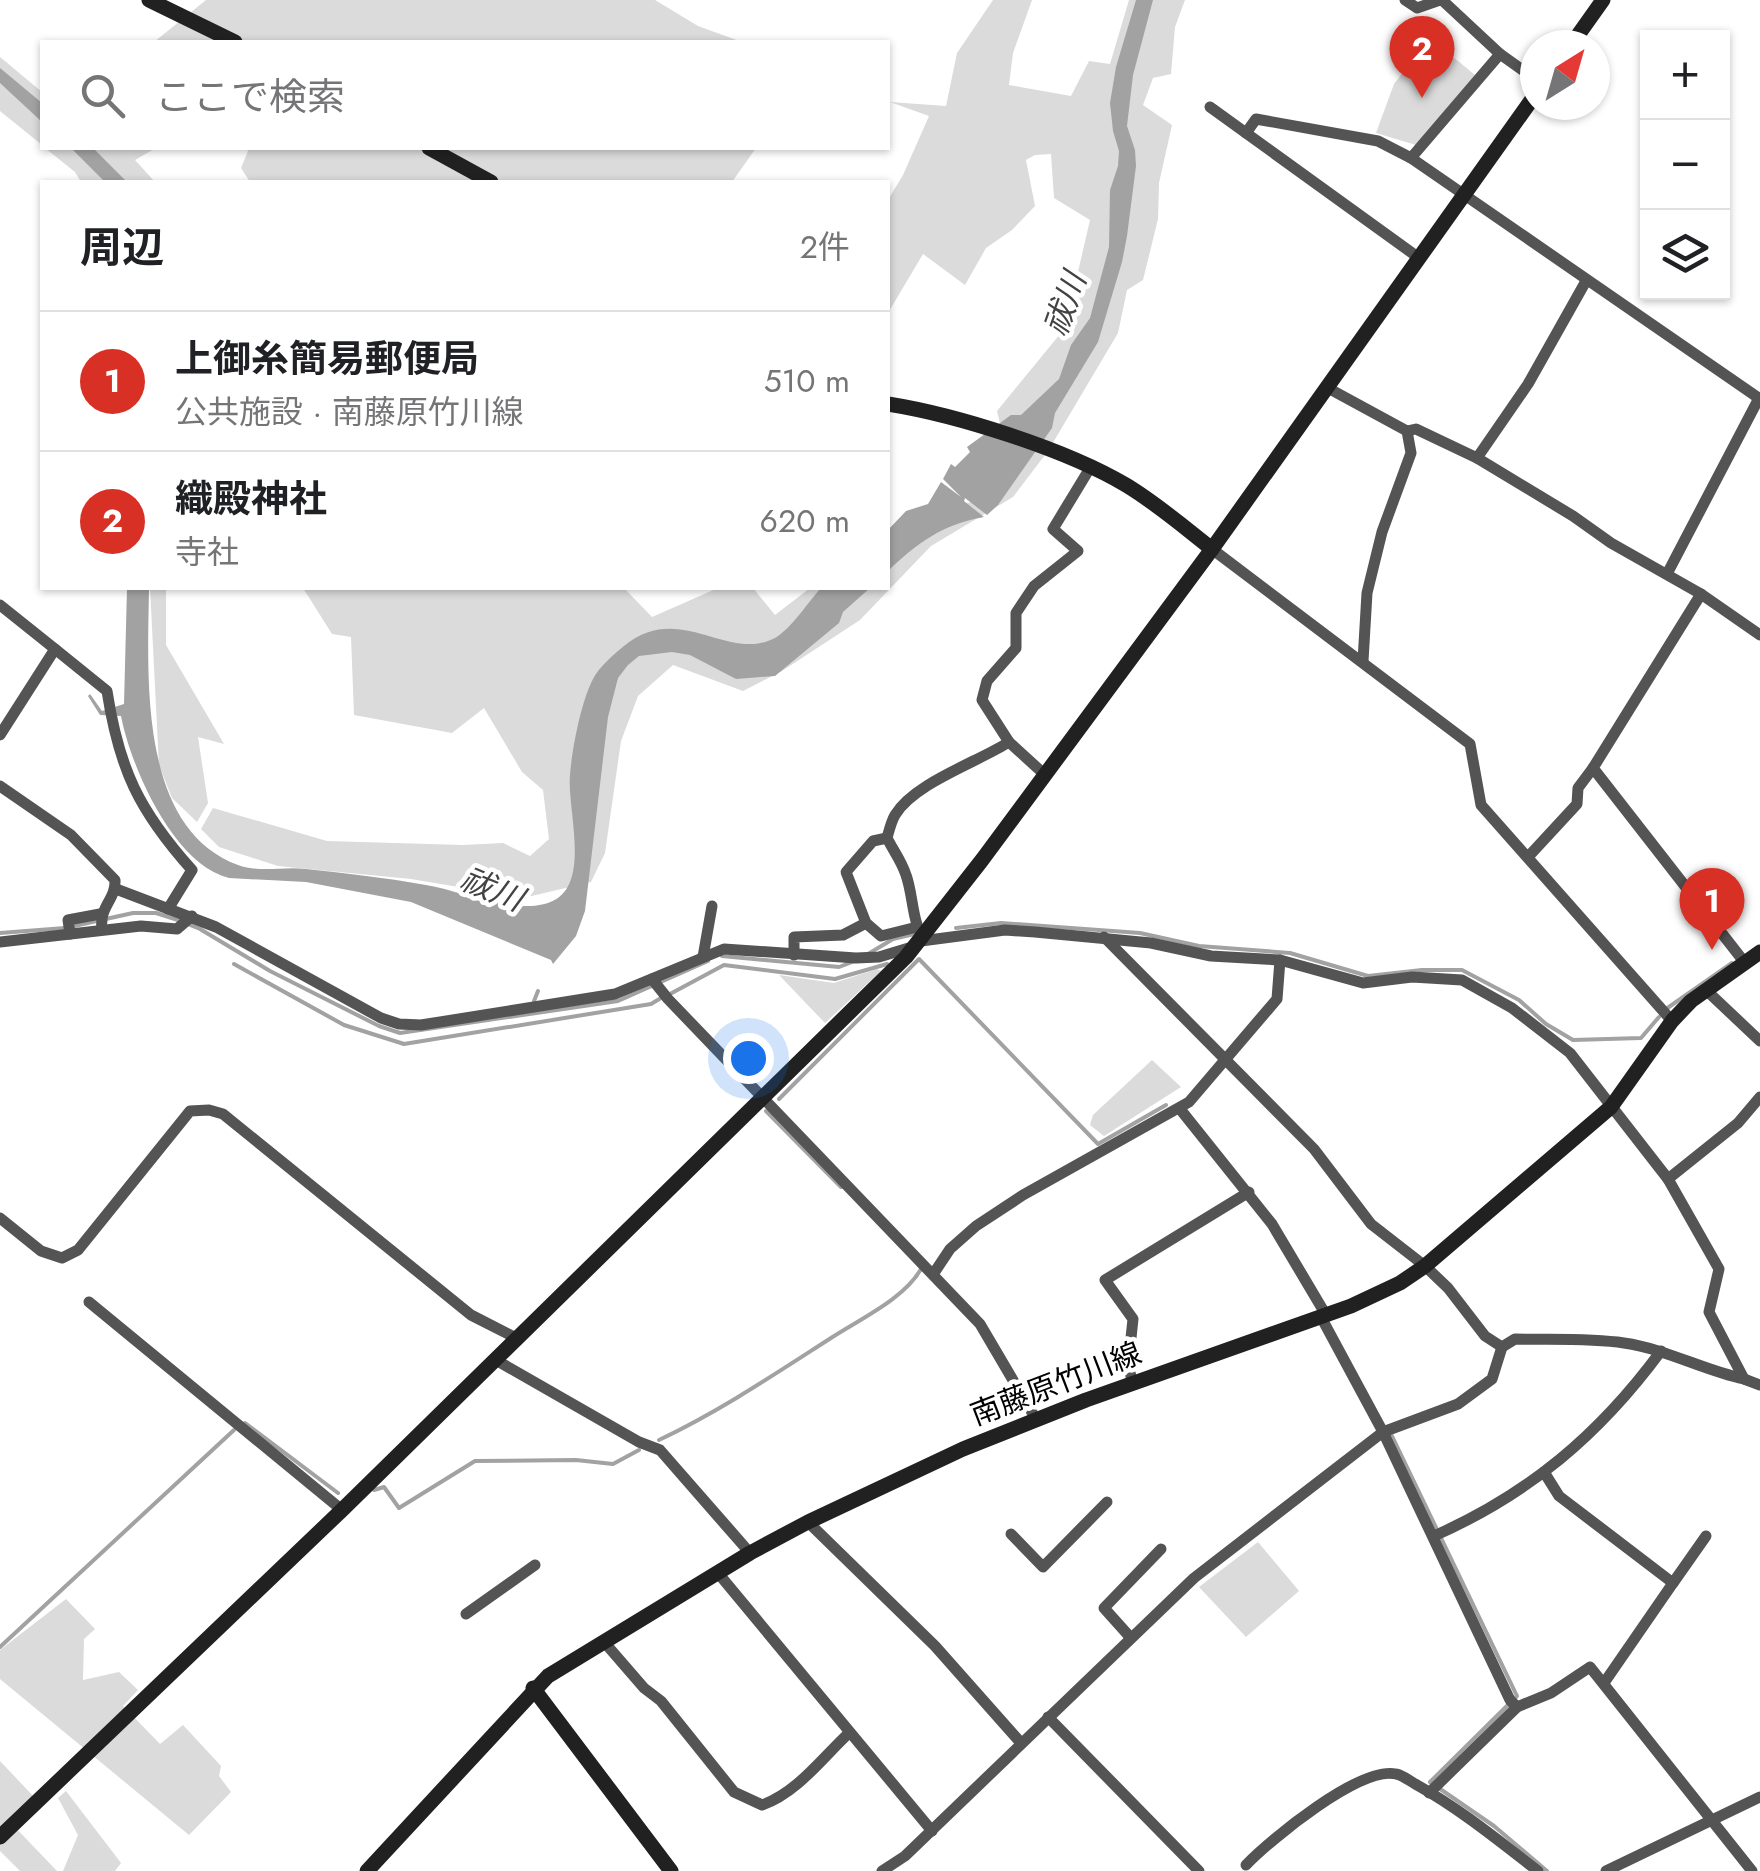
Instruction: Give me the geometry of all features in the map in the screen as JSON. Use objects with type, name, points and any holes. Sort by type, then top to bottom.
[{"type":"street","points":[[148,0],[230,40]]},
{"type":"street","points":[[1406,0],[1416,8],[1441,0],[1520,68]]},
{"type":"street","points":[[1582,30],[1603,0]]},
{"type":"street","points":[[1411,158],[1500,54]]},
{"type":"street","points":[[1210,106],[1418,258]]},
{"type":"street","points":[[0,1837],[873,993],[919,938],[1212,549],[1520,115]]},
{"type":"street","points":[[1246,132],[1256,119],[1378,142],[1411,158],[1759,398],[1667,574]]},
{"type":"street","points":[[433,150],[486,180]]},
{"type":"street","points":[[1476,458],[1519,400],[1586,281]]},
{"type":"street","points":[[1326,387],[1407,431],[1416,429],[1476,458],[1701,594],[1760,635]]},
{"type":"street","points":[[890,404],[927,410],[1048,451],[1138,493],[1470,744],[1481,804],[1672,1021]]},
{"type":"street","points":[[1363,662],[1367,593],[1382,532],[1411,452],[1407,431]]},
{"type":"street","points":[[1044,774],[1010,742],[982,700],[987,681],[1016,648],[1016,613],[1034,586],[1078,551],[1052,529],[1090,468]]},
{"type":"street","points":[[1528,857],[1577,804],[1578,788],[1701,594]]},
{"type":"street","points":[[0,605],[107,691],[113,732],[128,779],[147,813],[192,870],[168,909]]},
{"type":"street","points":[[0,735],[55,649]]},
{"type":"street","points":[[919,938],[905,871],[887,838],[895,814],[950,772],[983,760],[1010,742]]},
{"type":"street","points":[[1594,768],[1744,963]]},
{"type":"street","points":[[0,786],[34,807],[96,858],[115,880],[116,889],[100,914],[69,927],[0,942]]},
{"type":"street","points":[[887,838],[872,842],[846,872],[866,923],[881,936],[919,938],[1005,930],[1104,938],[1211,956],[1280,960],[1363,983],[1412,977],[1462,980],[1501,1001],[1570,1053],[1668,1179],[1718,1269],[1709,1312],[1744,1380]]},
{"type":"street","points":[[116,889],[192,916],[380,1018],[399,1024],[421,1025],[615,994],[654,981],[703,957],[734,949],[874,958],[919,938]]},
{"type":"street","points":[[703,957],[712,906]]},
{"type":"street","points":[[100,914],[102,928]]},
{"type":"street","points":[[69,927],[141,926],[176,930],[192,916]]},
{"type":"street","points":[[794,955],[794,936],[844,935],[866,923]]},
{"type":"street","points":[[1104,938],[1314,1149],[1370,1224],[1448,1288],[1485,1336],[1502,1347]]},
{"type":"street","name":"南藤原竹川線","points":[[367,1871],[533,1688],[750,1553],[963,1449],[1133,1383],[1324,1316],[1400,1283],[1611,1106],[1672,1021],[1706,990],[1760,952]]},
{"type":"street","points":[[934,1273],[950,1250],[976,1226],[1024,1195],[1180,1109],[1277,1000],[1280,960]]},
{"type":"street","points":[[654,981],[980,1324],[1037,1421]]},
{"type":"street","points":[[1706,990],[1760,1041]]},
{"type":"street","points":[[1668,1179],[1738,1123],[1760,1097]]},
{"type":"street","points":[[1180,1109],[1249,1192],[1304,1274],[1437,1535],[1513,1704]]},
{"type":"street","points":[[0,1218],[42,1251],[62,1258],[78,1250],[190,1111],[209,1110],[223,1114],[471,1315],[516,1338]]},
{"type":"street","points":[[1133,1383],[1128,1366],[1133,1319],[1105,1280],[1249,1192]]},
{"type":"street","points":[[89,1302],[342,1510]]},
{"type":"street","points":[[882,1871],[905,1856],[1194,1578],[1383,1432],[1458,1404],[1492,1380],[1502,1347],[1515,1339],[1624,1343],[1760,1385]]},
{"type":"street","points":[[1437,1535],[1496,1506],[1596,1430],[1661,1352]]},
{"type":"street","points":[[494,1359],[624,1434],[660,1450],[750,1553]]},
{"type":"street","points":[[1544,1472],[1559,1496],[1673,1583]]},
{"type":"street","points":[[1010,1534],[1043,1567],[1107,1502]]},
{"type":"street","points":[[808,1522],[935,1646],[1021,1743]]},
{"type":"street","points":[[1604,1683],[1706,1536]]},
{"type":"street","points":[[1130,1637],[1104,1608],[1162,1549]]},
{"type":"street","points":[[466,1614],[535,1565]]},
{"type":"street","points":[[718,1573],[932,1830]]},
{"type":"street","points":[[606,1642],[644,1688],[661,1701],[734,1792],[762,1804],[775,1800],[798,1782],[849,1732]]},
{"type":"street","points":[[1429,1793],[1513,1704],[1551,1693],[1590,1667],[1752,1871]]},
{"type":"street","points":[[533,1688],[671,1871]]},
{"type":"street","points":[[1048,1718],[1199,1871]]},
{"type":"street","points":[[1248,1869],[1271,1839],[1304,1816],[1353,1786],[1380,1775],[1397,1774],[1480,1826],[1538,1871]]},
{"type":"street","points":[[1606,1871],[1760,1797]]},
{"type":"shaded area","points":[[206,0],[655,0],[698,26],[736,40],[156,40]]},
{"type":"shaded area","points":[[993,0],[1032,0],[1013,53],[1009,85],[1071,96],[1089,61],[1110,64],[1129,0],[1185,0],[1175,27],[1171,74],[1153,78],[1143,105],[1172,125],[1159,183],[1158,219],[1143,280],[1127,290],[1118,333],[1048,451],[1013,497],[931,546],[890,589],[890,561],[952,508],[998,493],[1010,465],[997,411],[1065,328],[1090,220],[1054,198],[1051,154],[1035,155],[1026,160],[1035,206],[1012,230],[986,248],[965,285],[923,254],[890,310],[890,197],[929,116],[890,102],[946,106],[957,53]]},
{"type":"shaded area","points":[[1136,0],[1153,0],[1133,75],[1127,126],[1136,166],[1127,236],[1098,342],[1055,413],[1052,428],[998,505],[987,515],[965,498],[984,517],[931,536],[890,569],[890,528],[906,511],[928,504],[941,482],[961,497],[943,479],[951,464],[955,467],[970,452],[967,447],[1011,415],[1021,415],[1059,379],[1071,345],[1090,318],[1109,247],[1110,190],[1118,166],[1110,103]]},
{"type":"shaded area","points":[[1447,52],[1475,75],[1416,145],[1376,133],[1394,84],[1417,54],[1432,68]]},
{"type":"shaded area","points":[[0,57],[40,90],[40,143],[0,111]]},
{"type":"shaded area","points":[[0,68],[40,101],[40,120],[0,83]]},
{"type":"shaded area","points":[[48,150],[152,150],[135,160],[153,180],[80,180]]},
{"type":"shaded area","points":[[73,150],[95,150],[125,180],[103,180]]},
{"type":"shaded area","points":[[755,150],[733,180],[249,180],[241,168],[248,151]]},
{"type":"shaded area","points":[[127,590],[149,590],[148,662],[155,744],[165,784],[181,818],[205,846],[246,867],[298,868],[381,878],[511,905],[544,904],[558,898],[573,874],[570,775],[575,739],[589,689],[611,657],[645,633],[664,629],[757,644],[781,634],[819,590],[868,590],[843,612],[839,623],[775,676],[736,679],[690,655],[672,652],[639,656],[628,665],[618,678],[608,717],[585,911],[576,936],[553,964],[411,902],[306,882],[229,878],[209,869],[190,854],[158,811],[134,761],[121,716],[100,715],[88,696],[102,711],[124,704]]},
{"type":"shaded area","points":[[150,590],[166,590],[166,645],[224,744],[198,737],[208,803],[197,822],[172,798],[159,765]]},
{"type":"shaded area","points":[[304,590],[626,590],[652,617],[713,590],[755,590],[775,615],[807,590],[889,590],[860,620],[782,671],[743,691],[673,665],[638,696],[621,741],[605,853],[591,882],[523,898],[411,879],[278,866],[219,847],[201,829],[213,808],[327,841],[503,843],[530,856],[549,839],[543,790],[522,772],[484,708],[452,733],[354,715],[351,637],[332,634]]},
{"type":"shaded area","points":[[881,971],[825,1023],[779,975],[834,983]]},
{"type":"shaded area","points":[[1152,1060],[1181,1087],[1104,1136],[1090,1125],[1093,1115]]},
{"type":"shaded area","points":[[1258,1542],[1299,1591],[1246,1637],[1199,1587]]},
{"type":"shaded area","points":[[66,1599],[95,1629],[84,1639],[83,1680],[119,1672],[138,1690],[123,1706],[160,1744],[183,1725],[221,1766],[219,1776],[231,1792],[189,1835],[0,1679],[0,1650]]},
{"type":"shaded area","points":[[0,1761],[34,1797],[10,1822],[57,1871],[20,1871],[0,1851]]},
{"type":"shaded area","points":[[66,1791],[121,1863],[115,1871],[63,1871],[78,1835],[58,1798]]},
{"type":"waterway","points":[[74,926],[133,913],[156,913],[178,920],[270,971],[400,1033],[618,1001],[708,961]]},
{"type":"waterway","points":[[956,928],[1001,923],[1140,933],[1199,946],[1290,953],[1368,976],[1462,970],[1519,1000],[1546,1024],[1573,1040],[1641,1038],[1659,1017]]},
{"type":"waterway","points":[[0,933],[65,928]]},
{"type":"waterway","points":[[868,954],[893,939],[914,934]]},
{"type":"waterway","points":[[722,956],[839,967],[855,961]]},
{"type":"waterway","points":[[779,1099],[919,959],[1098,1144],[1166,1105]]},
{"type":"waterway","points":[[1666,1009],[1732,963]]},
{"type":"waterway","points":[[234,964],[344,1025],[404,1044],[651,1004],[661,998]]},
{"type":"waterway","points":[[670,994],[724,965],[835,979],[887,964]]},
{"type":"waterway","points":[[534,1001],[538,991]]},
{"type":"waterway","points":[[766,1111],[841,1187]]},
{"type":"waterway","points":[[659,1440],[881,1308],[904,1290],[921,1269]]},
{"type":"waterway","points":[[245,1423],[338,1493]]},
{"type":"waterway","points":[[0,1647],[234,1430]]},
{"type":"waterway","points":[[1392,1436],[1517,1696],[1430,1782],[1494,1826],[1547,1871]]},
{"type":"waterway","points":[[374,1490],[384,1487],[399,1508],[475,1461],[576,1460],[613,1464],[639,1450]]},
{"type":"place","name":"織殿神社","points":[[1422,98]]},
{"type":"place","name":"上御糸簡易郵便局","points":[[1712,950]]},
{"type":"water label","name":"祓川","points":[[1065,304]]},
{"type":"water label","name":"祓川","points":[[492,889]]}]
